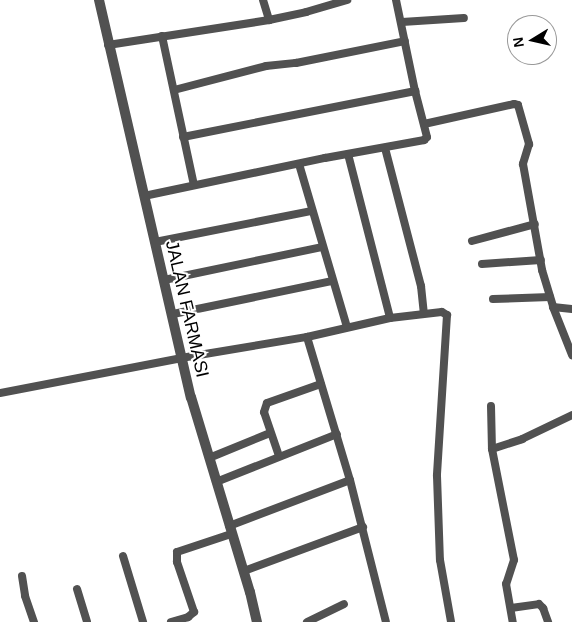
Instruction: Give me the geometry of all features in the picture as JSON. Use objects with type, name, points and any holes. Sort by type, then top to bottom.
[{"type":"street","name":"JALAN FARMASI","points":[[99,0],[182,358],[257,622]]},
{"type":"street","points":[[263,0],[269,20]]},
{"type":"street","points":[[108,45],[269,20],[347,0]]},
{"type":"street","points":[[144,196],[426,139],[396,0]]},
{"type":"street","points":[[402,22],[464,18]]},
{"type":"street","points":[[162,36],[194,185]]},
{"type":"street","points":[[174,90],[266,66],[296,63],[405,42]]},
{"type":"street","points":[[183,137],[415,91]]},
{"type":"street","points":[[424,124],[514,104],[518,105],[529,144],[523,164],[541,260],[553,307],[572,355]]},
{"type":"street","points":[[384,148],[421,286],[424,314]]},
{"type":"street","points":[[348,154],[390,318]]},
{"type":"street","points":[[299,164],[347,327]]},
{"type":"street","points":[[155,242],[312,211]]},
{"type":"street","points":[[472,241],[535,224]]},
{"type":"street","points":[[164,280],[322,247]]},
{"type":"street","points":[[482,264],[541,260]]},
{"type":"street","points":[[172,314],[333,280]]},
{"type":"street","points":[[493,298],[550,297]]},
{"type":"street","points":[[553,307],[572,310]]},
{"type":"street","points":[[0,393],[182,358],[307,337],[390,318],[446,313],[448,318],[437,476],[440,560],[450,622]]},
{"type":"street","points":[[307,337],[364,527],[386,622]]},
{"type":"street","points":[[278,456],[264,410],[269,401],[321,384]]},
{"type":"street","points":[[491,406],[492,449],[514,560],[506,584],[513,622]]},
{"type":"street","points":[[492,449],[522,439],[572,415]]},
{"type":"street","points":[[209,458],[270,433]]},
{"type":"street","points":[[216,482],[336,434]]},
{"type":"street","points":[[171,622],[188,617],[194,612],[178,562],[177,552],[350,480]]},
{"type":"street","points":[[244,571],[364,527]]},
{"type":"street","points":[[123,556],[143,622]]},
{"type":"street","points":[[22,576],[25,596],[34,622]]},
{"type":"street","points":[[77,589],[87,622]]},
{"type":"street","points":[[307,622],[344,604]]},
{"type":"street","points":[[511,608],[539,604],[543,608],[548,622]]}]
